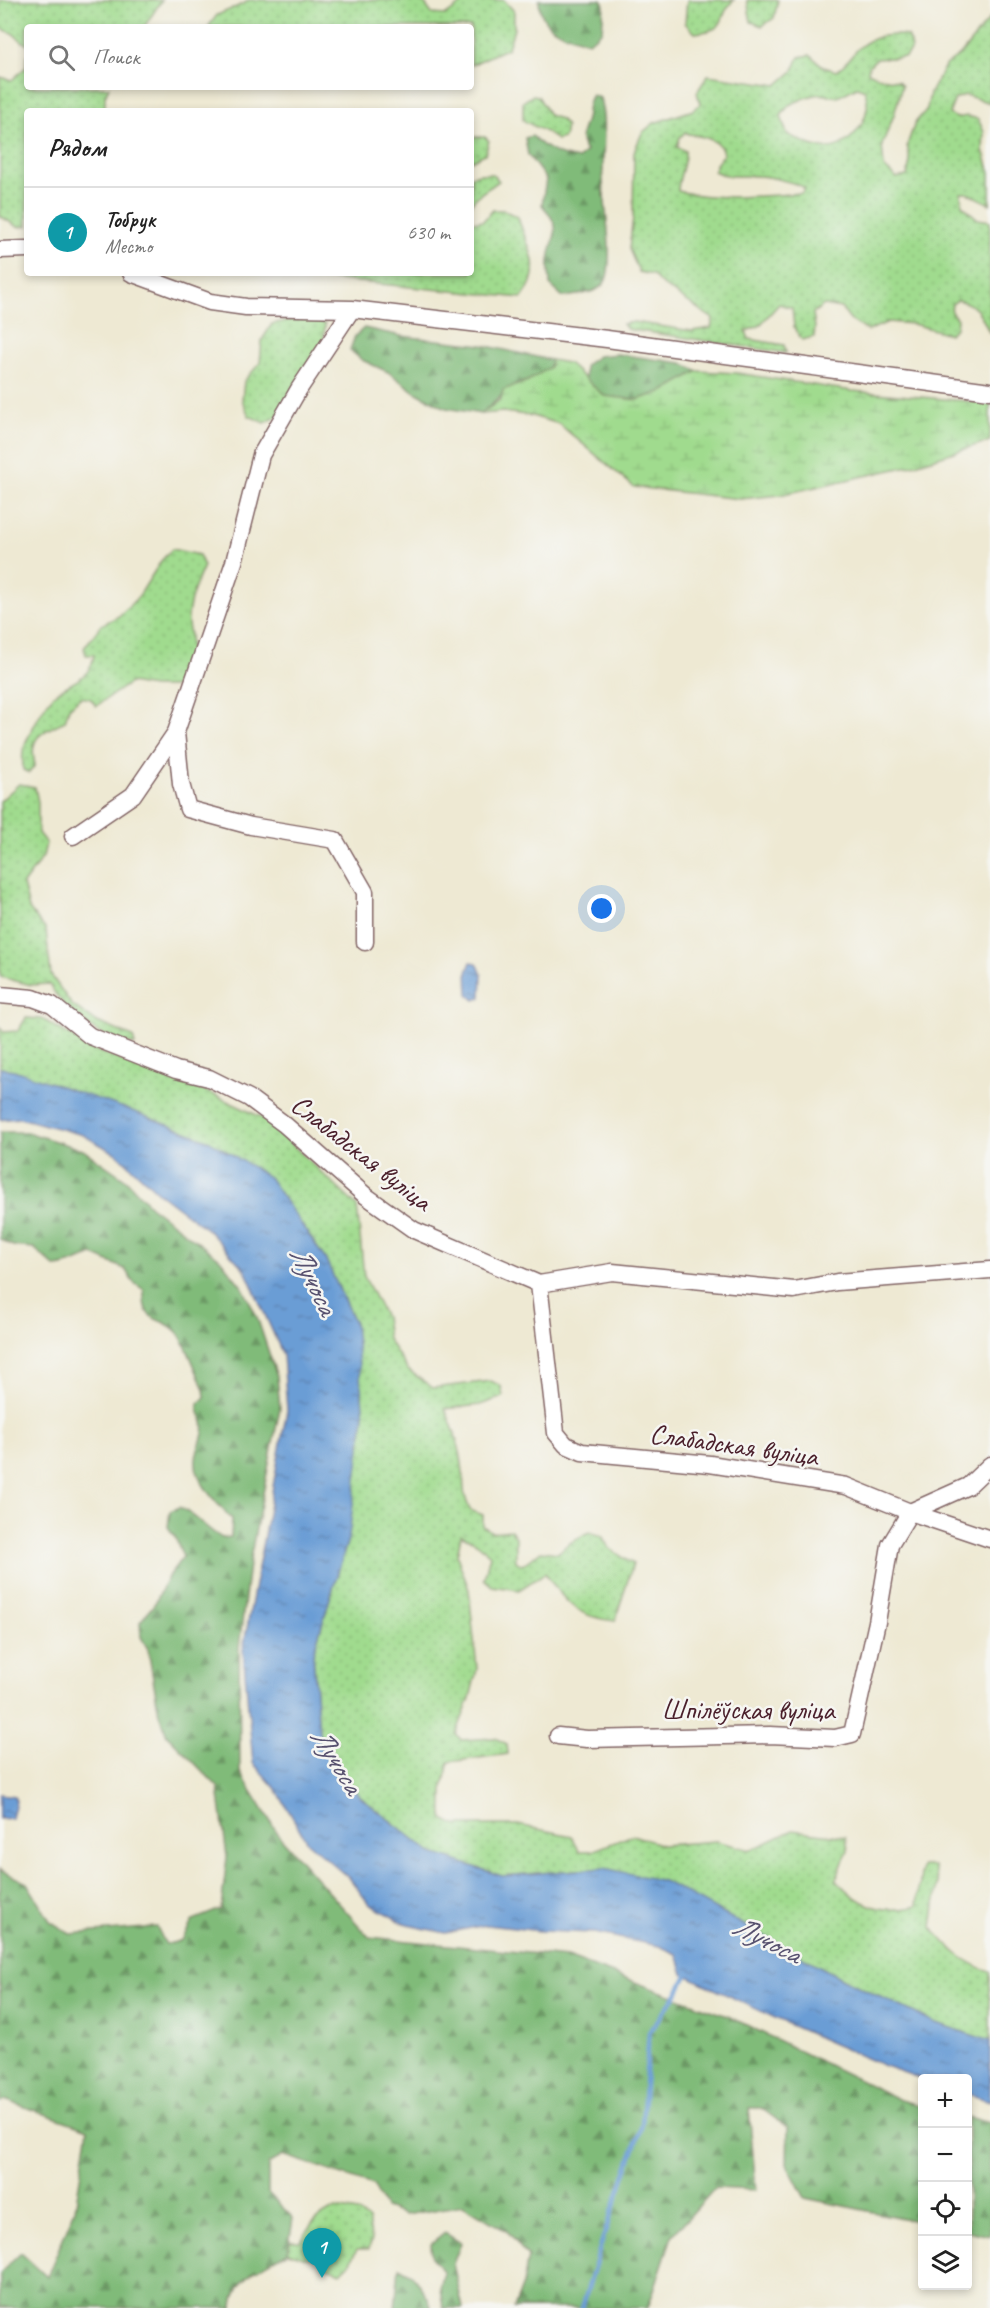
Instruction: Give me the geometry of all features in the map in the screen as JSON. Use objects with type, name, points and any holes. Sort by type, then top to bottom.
[{"type":"street","points":[[0,250],[24,249]]},
{"type":"street","points":[[139,276],[222,304],[246,308],[352,309],[607,339],[990,391]]},
{"type":"street","points":[[73,836],[134,795],[176,732],[234,562],[261,455],[299,389],[352,309]]},
{"type":"street","points":[[176,732],[181,784],[188,809],[251,826],[335,840],[365,892],[365,942]]},
{"type":"street","name":"Слабадская вуліца","points":[[0,994],[33,998],[52,1005],[90,1036],[176,1070],[209,1078],[249,1098],[284,1124],[366,1196],[414,1230],[539,1284],[556,1434],[566,1445],[582,1452],[710,1464],[846,1486],[910,1512],[990,1539]]},
{"type":"street","points":[[539,1284],[612,1272],[794,1290],[837,1282],[990,1270]]},
{"type":"street","points":[[910,1512],[968,1486],[990,1465]]},
{"type":"street","name":"Шпілёўская вуліца","points":[[558,1736],[587,1740],[770,1735],[835,1738],[852,1734],[890,1545],[910,1512]]},
{"type":"green space","points":[[0,0],[162,0],[146,24],[24,24],[24,43],[12,33],[0,28]]},
{"type":"green space","points":[[249,0],[418,0],[425,4],[432,14],[446,15],[467,0],[504,0],[514,11],[514,29],[508,48],[474,64],[474,24],[210,24],[217,15]]},
{"type":"green space","points":[[539,0],[602,0],[604,5],[602,31],[589,42],[555,30],[544,19]]},
{"type":"green space","points":[[687,0],[734,0],[728,6],[719,26],[695,33],[685,23]]},
{"type":"green space","points":[[747,0],[778,0],[774,18],[762,26],[751,22]]},
{"type":"green space","points":[[990,18],[990,103],[965,95],[955,99],[949,114],[957,118],[967,116],[978,119],[984,132],[983,150],[990,172],[990,204],[967,193],[961,193],[962,205],[978,219],[990,221],[990,334],[975,308],[958,300],[952,304],[951,312],[957,319],[956,328],[949,334],[913,324],[888,322],[868,331],[850,320],[841,308],[824,305],[813,313],[814,337],[802,340],[794,327],[792,308],[779,304],[759,326],[746,331],[749,339],[784,345],[786,353],[627,329],[623,324],[634,322],[692,331],[711,328],[713,319],[660,283],[653,275],[639,272],[629,249],[633,217],[634,152],[642,133],[654,123],[693,110],[700,104],[697,92],[708,75],[777,85],[793,71],[799,57],[810,55],[824,67],[836,71],[860,47],[871,40],[889,35],[907,36],[912,48],[905,57],[876,59],[869,66],[868,72],[898,81],[902,86],[882,145],[884,167],[896,178],[907,176],[910,161],[907,145],[915,123],[927,109],[930,93],[945,66],[960,55]],"holes":[[[857,87],[865,90],[867,108],[862,124],[845,142],[838,146],[822,148],[787,134],[781,116],[789,105],[820,94],[838,97]],[[685,133],[713,141],[722,148],[724,154],[716,164],[714,171],[730,176],[768,177],[805,188],[802,193],[740,197],[709,196],[678,191],[685,151],[677,147],[680,137]]]},
{"type":"green space","points":[[24,69],[24,90],[108,90],[105,108],[24,108],[24,226],[18,227],[0,216],[0,77],[12,80]]},
{"type":"green space","points":[[533,95],[538,96],[549,115],[560,119],[566,126],[564,138],[557,140],[523,120],[523,102]]},
{"type":"green space","points":[[592,95],[600,98],[603,118],[603,181],[609,247],[608,273],[605,282],[597,289],[563,297],[550,285],[549,261],[555,227],[542,205],[546,179],[528,155],[525,138],[532,136],[553,152],[579,159],[586,151],[581,136]]},
{"type":"green space","points":[[474,137],[485,137],[489,141],[485,154],[474,160]]},
{"type":"green space","points":[[493,174],[499,181],[474,200],[474,175]]},
{"type":"green space","points":[[493,210],[503,210],[518,217],[530,248],[534,267],[529,287],[522,298],[298,276],[474,276],[474,222],[483,221]]},
{"type":"green space","points":[[310,316],[325,324],[324,339],[277,417],[265,423],[249,416],[242,400],[244,381],[260,363],[262,340],[272,324]]},
{"type":"green space","points":[[364,328],[401,336],[482,345],[551,360],[550,367],[528,381],[515,384],[481,414],[446,408],[415,392],[388,372],[362,360],[350,350],[355,336]]},
{"type":"green space","points":[[617,354],[682,363],[698,371],[664,391],[637,400],[604,396],[585,379],[585,365],[598,356]]},
{"type":"green space","points":[[551,360],[568,363],[604,396],[637,400],[664,391],[698,371],[737,373],[852,391],[990,403],[990,441],[909,466],[780,495],[740,499],[634,487],[559,424],[532,416],[503,412],[481,414],[501,399],[503,390],[528,381],[550,367]]},
{"type":"green space","points":[[172,549],[199,555],[204,566],[190,605],[188,621],[190,659],[184,675],[174,687],[153,687],[130,683],[96,706],[91,699],[81,697],[69,708],[65,721],[44,732],[35,741],[33,755],[35,765],[29,773],[23,770],[25,745],[47,703],[56,693],[85,674],[92,663],[94,655],[86,655],[84,648],[101,625],[119,616],[139,596],[161,561]]},
{"type":"green space","points":[[19,784],[35,787],[38,802],[38,833],[46,843],[43,857],[23,884],[29,909],[46,930],[51,975],[71,1004],[95,1021],[133,1037],[135,1045],[109,1038],[85,1024],[56,995],[49,984],[31,985],[0,977],[0,801]]},
{"type":"green space","points":[[26,1018],[42,1019],[99,1052],[208,1092],[265,1119],[357,1206],[364,1276],[385,1317],[388,1339],[407,1369],[433,1388],[491,1381],[501,1386],[503,1397],[480,1405],[445,1409],[460,1450],[467,1503],[470,1510],[483,1515],[483,1526],[492,1532],[511,1530],[516,1537],[516,1561],[522,1565],[541,1551],[558,1553],[568,1544],[589,1532],[602,1536],[609,1548],[633,1564],[615,1621],[602,1619],[573,1607],[559,1593],[545,1573],[519,1590],[492,1586],[484,1579],[490,1555],[478,1544],[461,1535],[457,1556],[469,1590],[477,1669],[470,1698],[456,1734],[461,1740],[495,1738],[507,1744],[508,1754],[449,1762],[443,1787],[443,1819],[455,1825],[518,1825],[572,1836],[579,1851],[592,1851],[633,1835],[662,1845],[716,1841],[751,1850],[793,1830],[846,1837],[848,1850],[836,1879],[862,1902],[882,1909],[905,1909],[917,1906],[922,1866],[934,1866],[938,1884],[932,1927],[958,1954],[990,1972],[990,2041],[936,2023],[843,1979],[722,1913],[604,1868],[502,1876],[430,1852],[359,1796],[320,1745],[313,1654],[349,1536],[355,1324],[326,1260],[269,1177],[14,1070],[0,1068],[0,1028],[4,1032],[18,1031]]},
{"type":"green space","points":[[0,1132],[27,1132],[83,1150],[125,1179],[150,1206],[220,1259],[243,1288],[257,1317],[277,1377],[280,1408],[249,1564],[239,1648],[240,1772],[280,1837],[369,1937],[567,1957],[730,2017],[900,2100],[918,2105],[918,2221],[805,2198],[787,2164],[788,2128],[761,2108],[749,2108],[756,2190],[715,2188],[672,2236],[648,2308],[514,2308],[523,2284],[528,2257],[508,2232],[463,2205],[405,2215],[385,2208],[373,2185],[283,2155],[268,2164],[268,2193],[293,2218],[288,2252],[260,2267],[244,2280],[234,2297],[233,2308],[0,2308],[0,2273],[21,2253],[47,2277],[75,2209],[88,2129],[5,2100],[0,2103],[0,1870],[27,1883],[50,1921],[70,1934],[157,1927],[166,1945],[182,1940],[193,1920],[221,1909],[227,1857],[218,1787],[167,1735],[159,1714],[148,1649],[141,1637],[140,1622],[155,1603],[169,1575],[183,1557],[168,1527],[170,1511],[179,1507],[222,1538],[231,1537],[232,1519],[208,1492],[196,1467],[204,1427],[198,1404],[205,1397],[204,1389],[178,1333],[172,1327],[149,1315],[144,1302],[144,1290],[133,1282],[125,1269],[93,1255],[55,1267],[34,1248],[13,1246],[0,1239]]},
{"type":"green space","points":[[972,2118],[990,2123],[990,2236],[972,2232]]},
{"type":"green space","points":[[336,2208],[357,2212],[368,2220],[372,2239],[369,2249],[357,2249],[349,2264],[341,2272],[327,2267],[321,2257],[306,2258],[288,2252],[290,2241],[301,2241],[316,2221]]},
{"type":"green space","points":[[445,2233],[461,2243],[453,2264],[463,2308],[443,2308],[440,2288],[444,2272],[432,2258],[431,2244]]},
{"type":"green space","points":[[399,2267],[412,2274],[429,2300],[431,2308],[395,2308]]},
{"type":"water","points":[[471,962],[477,963],[482,975],[481,997],[475,1000],[468,994],[467,972]]},
{"type":"water","name":"Лучоса","points":[[0,1068],[14,1070],[127,1109],[210,1141],[269,1177],[326,1260],[355,1324],[364,1417],[349,1536],[313,1654],[320,1745],[359,1796],[430,1852],[502,1876],[604,1868],[664,1881],[843,1979],[936,2023],[990,2041],[990,2101],[972,2095],[972,2074],[918,2074],[918,2078],[882,2065],[790,2025],[683,1974],[677,1954],[659,1946],[594,1933],[541,1931],[486,1925],[446,1933],[407,1925],[369,1904],[351,1880],[307,1842],[276,1789],[253,1763],[243,1650],[287,1410],[283,1355],[245,1270],[208,1230],[159,1193],[117,1154],[83,1135],[20,1118],[0,1120]]},
{"type":"water","points":[[0,1794],[14,1796],[16,1801],[12,1818],[0,1819]]},
{"type":"waterway","points":[[582,2308],[602,2241],[642,2125],[649,2032],[679,1991],[688,1973]]},
{"type":"place","name":"Тобрук","points":[[322,2278]]}]
